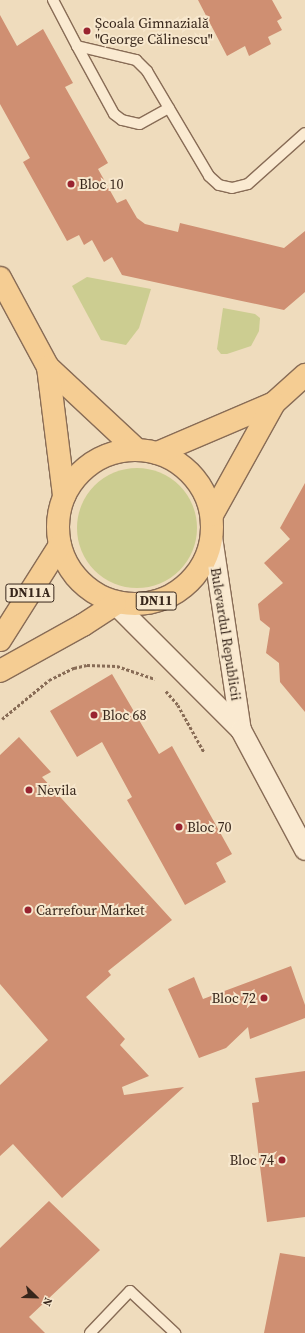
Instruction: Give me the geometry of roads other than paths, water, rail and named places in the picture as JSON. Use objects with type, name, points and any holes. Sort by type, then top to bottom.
[{"type":"main road","name":"DN11","points":[[0,278],[48,367],[136,449]]},
{"type":"main road","name":"DN11","points":[[48,367],[64,496]]},
{"type":"main road","name":"DN11","points":[[212,515],[274,403],[305,375]]},
{"type":"main road","name":"DN11","points":[[157,453],[274,403]]},
{"type":"main road","name":"DN11","points":[[136,449],[157,453],[177,462],[194,476],[205,494],[212,515],[212,537],[206,559],[194,578],[176,593],[140,605],[115,604],[84,585],[69,567],[60,545],[58,520],[64,496],[76,477],[93,462],[113,452],[136,449]]},
{"type":"main road","name":"DN11A","points":[[0,640],[60,545]]},
{"type":"main road","points":[[0,671],[83,625],[115,604]]},
{"type":"street","name":"Bulevardul Republicii","points":[[212,537],[241,730]]},
{"type":"street","name":"Bulevardul Republicii","points":[[115,604],[241,730],[305,850]]},
{"type":"lane","points":[[53,0],[114,114],[122,120],[140,124],[169,108]]},
{"type":"lane","points":[[77,46],[136,60],[147,71],[209,176],[226,187],[248,184],[305,133]]},
{"type":"lane","points":[[90,1333],[130,1290],[175,1333]]},
{"type":"place","name":"Școala Gimnazială \"George Călinescu\"","points":[[87,31]]},
{"type":"place","name":"Bloc 10","points":[[71,184]]},
{"type":"place","name":"Bloc 68","points":[[94,715]]},
{"type":"place","name":"Nevila","points":[[29,790]]},
{"type":"place","name":"Bloc 70","points":[[179,827]]},
{"type":"place","name":"Carrefour Market","points":[[28,910]]},
{"type":"place","name":"Bloc 72","points":[[264,998]]},
{"type":"place","name":"Bloc 74","points":[[282,1160]]}]
